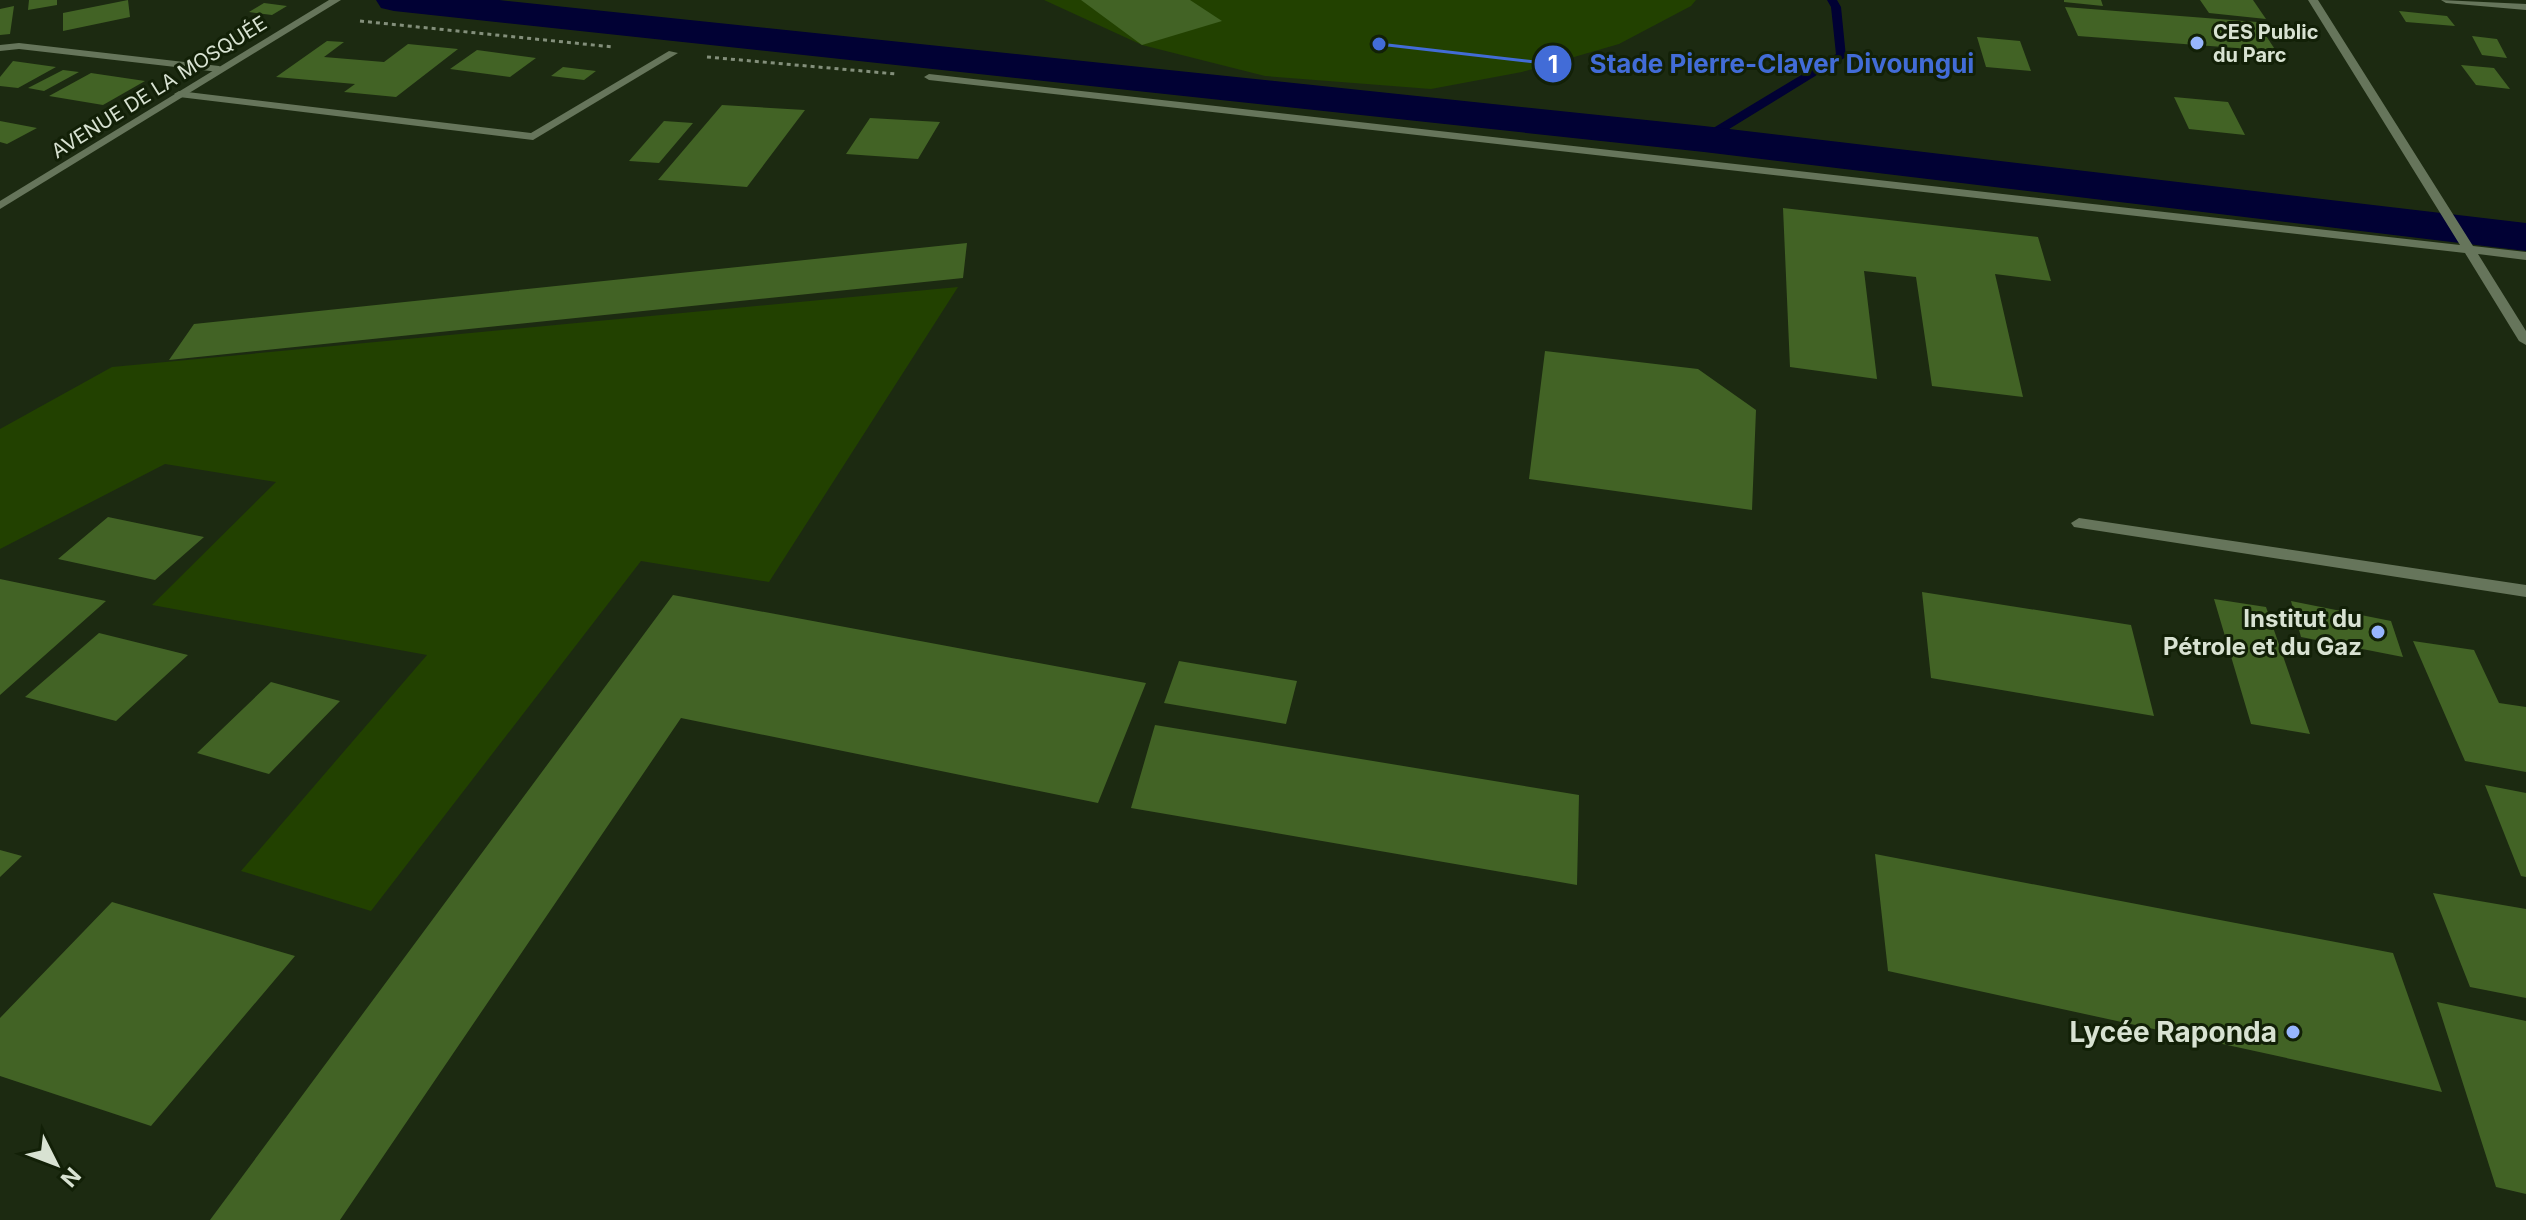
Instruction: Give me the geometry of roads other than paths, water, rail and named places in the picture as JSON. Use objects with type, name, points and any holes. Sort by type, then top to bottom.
[{"type":"street","name":"AVENUE DE LA MOSQUÉE","points":[[0,206],[336,0]]},
{"type":"street","points":[[2313,0],[2526,341]]},
{"type":"street","points":[[2446,0],[2526,7]]},
{"type":"street","points":[[0,48],[19,46],[219,69]]},
{"type":"street","points":[[179,94],[533,137],[673,53]]},
{"type":"street","points":[[929,77],[2464,244],[2526,256]]},
{"type":"street","points":[[2079,523],[2526,591]]},
{"type":"waterway","points":[[394,0],[1704,139],[2526,237]]},
{"type":"waterway","points":[[1704,139],[1842,55],[1836,7],[1832,0]]},
{"type":"place","name":"CES Public du Parc","points":[[2197,43]]},
{"type":"place","name":"Stade Pierre-Claver Divoungui","points":[[1379,44]]},
{"type":"place","name":"Institut du Pétrole et du Gaz","points":[[2378,632]]},
{"type":"place","name":"Lycée Raponda","points":[[2293,1032]]}]
